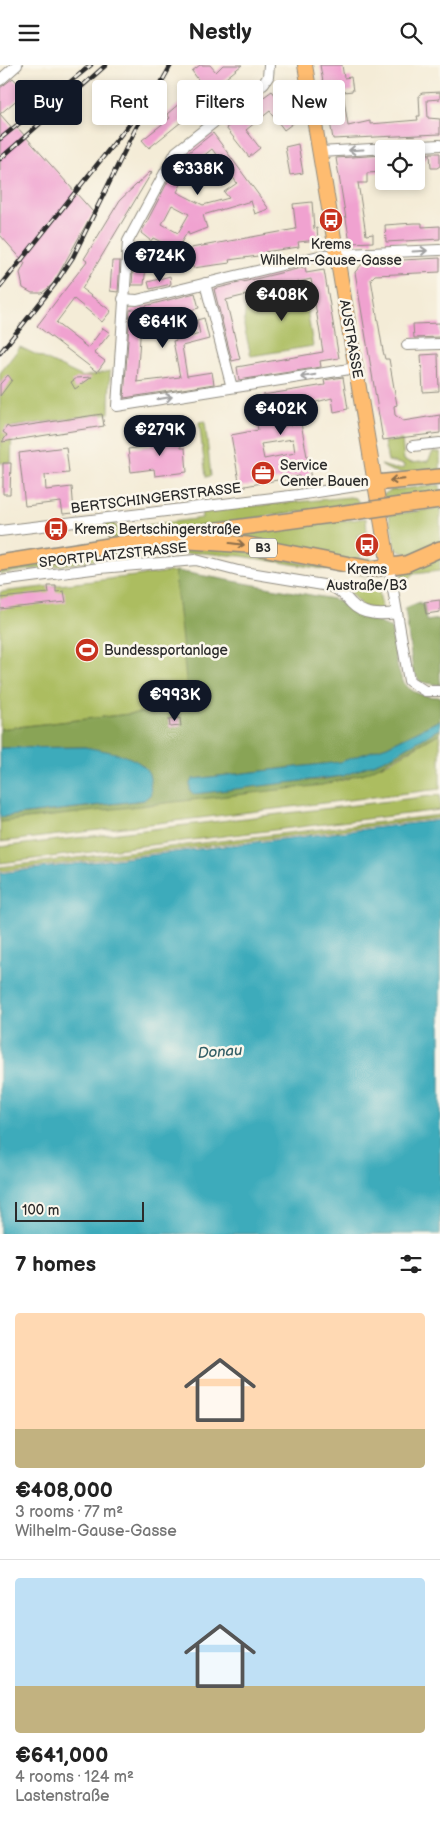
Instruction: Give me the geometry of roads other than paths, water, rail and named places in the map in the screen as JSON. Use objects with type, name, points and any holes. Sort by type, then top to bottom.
[{"type":"highway","points":[[375,483],[440,477]]},
{"type":"highway","name":"B3","points":[[0,563],[154,539],[353,511],[440,501]]},
{"type":"highway","name":"B3","points":[[154,539],[248,545],[363,569],[389,567]]},
{"type":"highway","points":[[389,567],[412,562],[440,549]]},
{"type":"main road","name":"AUSTRASSE","points":[[305,65],[375,483],[383,543],[389,567]]},
{"type":"street","points":[[0,80],[17,65]]},
{"type":"street","points":[[269,65],[268,77],[264,83],[181,147],[171,161],[128,241],[117,406],[356,368]]},
{"type":"street","points":[[320,152],[440,145]]},
{"type":"street","points":[[123,299],[137,300],[305,258],[440,250]]},
{"type":"street","points":[[205,283],[234,387]]},
{"type":"street","points":[[407,345],[440,344]]},
{"type":"street","points":[[413,446],[440,443]]},
{"type":"street","name":"BERTSCHINGERSTRASSE","points":[[0,531],[298,495],[375,483]]},
{"type":"street","name":"SPORTPLATZSTRASSE","points":[[0,581],[100,568],[196,561],[238,571],[337,588],[361,611],[373,614],[397,613]]},
{"type":"street","name":"AUSTRASSE","points":[[389,567],[409,681],[425,691],[440,691]]},
{"type":"water","points":[[440,720],[440,729],[388,758],[343,776],[194,794],[190,791],[190,783],[193,779],[340,762],[387,746]]},
{"type":"water","points":[[85,747],[111,752],[138,762],[149,774],[151,794],[144,800],[0,817],[0,748]]},
{"type":"water","name":"Donau","points":[[440,820],[440,1234],[0,1234],[0,873]]},
{"type":"railway","points":[[0,139],[91,65]]},
{"type":"railway","points":[[0,159],[106,65]]},
{"type":"railway","points":[[0,353],[55,284],[73,257],[135,130],[171,65]]},
{"type":"railway","points":[[0,287],[128,125]]},
{"type":"place","name":"Krems Wilhelm-Gause-Gasse","points":[[331,220]]},
{"type":"place","name":"Service Center Bauen","points":[[263,473]]},
{"type":"place","name":"Krems Bertschingerstraße","points":[[56,529]]},
{"type":"place","name":"Krems Austraße/B3","points":[[367,545]]},
{"type":"place","name":"Bundessportanlage","points":[[87,650]]}]
